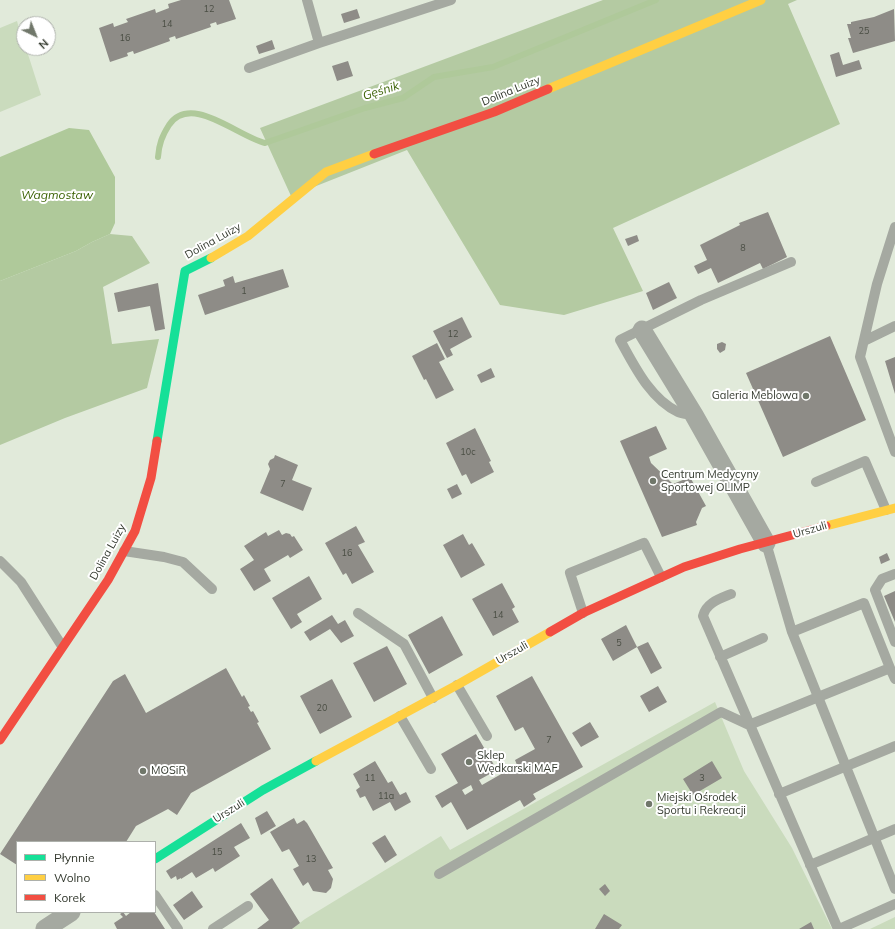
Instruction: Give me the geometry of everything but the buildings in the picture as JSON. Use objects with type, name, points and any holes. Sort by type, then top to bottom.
[{"type":"street","name":"Dolina Luizy","points":[[0,740],[62,646],[108,580],[135,531],[151,478],[185,270],[226,250],[248,236],[326,172],[416,138],[494,112],[761,0]]},
{"type":"street","points":[[642,330],[694,415],[766,543]]},
{"type":"street","name":"Urszuli","points":[[156,857],[263,790],[458,685],[583,613],[660,577],[691,565],[890,509]]},
{"type":"street","points":[[45,929],[69,913]]},
{"type":"lane","points":[[307,0],[320,43]]},
{"type":"lane","points":[[249,68],[451,0]]},
{"type":"lane","points":[[895,227],[877,284],[860,357],[895,452]]},
{"type":"lane","points":[[694,415],[679,412],[662,400],[636,368],[620,340],[701,300],[790,262]]},
{"type":"lane","points":[[864,341],[895,326]]},
{"type":"lane","points":[[816,482],[865,461],[890,509]]},
{"type":"lane","points":[[583,613],[570,574],[644,542],[660,577]]},
{"type":"lane","points":[[766,543],[792,632],[895,889]]},
{"type":"lane","points":[[124,551],[164,557],[183,562],[212,589]]},
{"type":"lane","points":[[0,561],[21,582],[62,646]]},
{"type":"lane","points":[[895,574],[882,579],[875,590],[895,642]]},
{"type":"lane","points":[[731,594],[714,601],[705,609],[703,616],[749,725],[839,929],[895,904]]},
{"type":"lane","points":[[792,632],[864,603],[895,679]]},
{"type":"lane","points":[[358,613],[404,644],[433,698]]},
{"type":"lane","points":[[720,657],[763,638]]},
{"type":"lane","points":[[439,874],[721,712],[749,725],[890,668]]},
{"type":"lane","points":[[458,685],[488,736]]},
{"type":"lane","points":[[400,716],[431,769]]},
{"type":"lane","points":[[779,794],[895,746]]},
{"type":"lane","points":[[810,864],[895,829]]},
{"type":"lane","points":[[156,896],[178,929]]},
{"type":"lane","points":[[213,929],[248,906]]},
{"type":"shaded area","points":[[603,0],[797,0],[788,4],[840,124],[613,228],[643,291],[564,315],[500,305],[407,150],[291,196],[260,128]]},
{"type":"shaded area","points":[[16,21],[16,56],[29,56],[41,95],[0,112],[0,28]]},
{"type":"shaded area","points":[[110,234],[132,236],[150,263],[103,287],[112,344],[159,339],[147,388],[65,418],[0,445],[0,281],[76,251]]},
{"type":"shaded area","name":"Miejski Ośrodek Sportu i Rekreacji","points":[[715,702],[744,771],[792,848],[832,929],[292,929],[305,919],[441,836],[450,850]]},
{"type":"shaded area","points":[[895,917],[895,929],[870,929]]},
{"type":"water","name":"Wagmostaw","points":[[69,128],[89,130],[115,177],[115,223],[110,234],[76,251],[0,281],[0,157]]},
{"type":"waterway","name":"Gęśnik","points":[[158,157],[160,144],[164,133],[169,125],[178,116],[189,113],[215,119],[265,143],[365,108],[403,98],[434,77],[493,67],[656,0]]},
{"type":"traffic: fast","points":[[157,441],[185,271],[211,258]]},
{"type":"traffic: fast","points":[[156,858],[263,790],[316,761]]},
{"type":"traffic: slow","points":[[548,89],[761,0]]},
{"type":"traffic: slow","points":[[211,258],[248,236],[326,172],[374,154]]},
{"type":"traffic: slow","points":[[826,526],[895,508]]},
{"type":"traffic: slow","points":[[316,761],[457,685],[550,632]]},
{"type":"traffic: jam","points":[[374,154],[494,112],[548,89]]},
{"type":"traffic: jam","points":[[0,740],[108,580],[135,531],[151,478],[157,441]]},
{"type":"traffic: jam","points":[[550,632],[583,613],[684,567],[740,549],[826,526]]},
{"type":"place","name":"Galeria Meblowa","points":[[806,396]]},
{"type":"place","name":"Centrum Medycyny Sportowej OLIMP","points":[[653,481]]},
{"type":"place","name":"Sklep Wędkarski MAF","points":[[469,762]]},
{"type":"place","name":"MOSiR","points":[[143,771]]},
{"type":"place","name":"Miejski Ośrodek Sportu i Rekreacji","points":[[649,804]]}]
